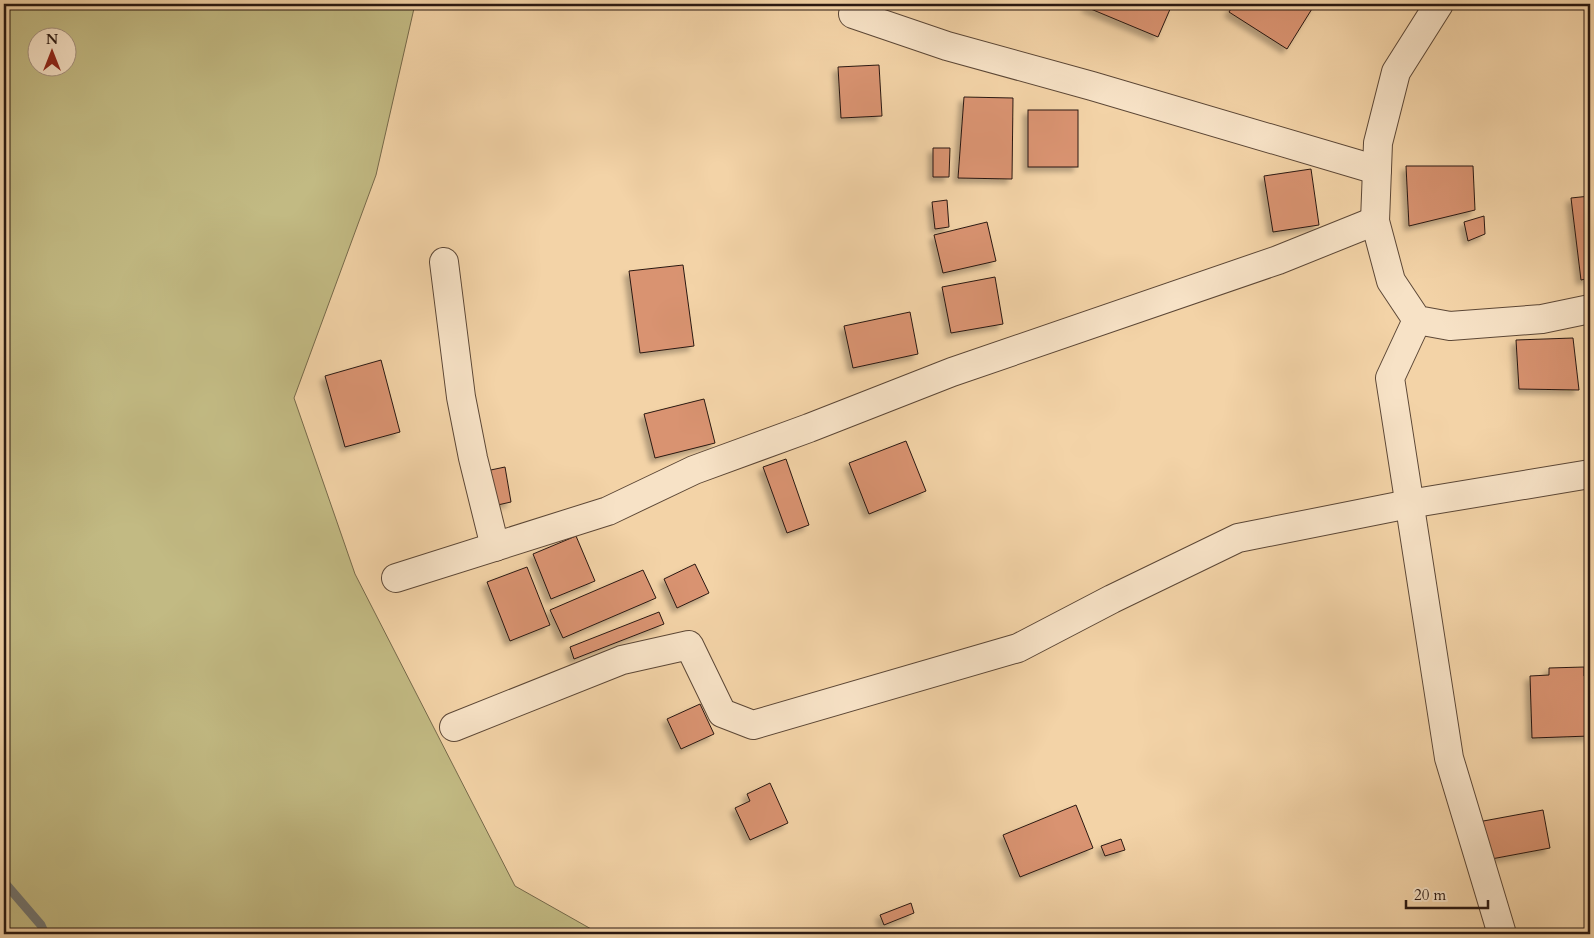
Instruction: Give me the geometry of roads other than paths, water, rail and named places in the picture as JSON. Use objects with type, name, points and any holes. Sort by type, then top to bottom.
[{"type":"street","points":[[1438,4],[1396,72],[1378,143],[1375,220],[1391,281],[1417,320],[1450,326],[1542,319],[1590,309]]},
{"type":"street","points":[[854,14],[947,46],[1092,86],[1377,170]]},
{"type":"street","points":[[396,578],[608,511],[694,470],[809,428],[952,372],[1278,260],[1375,220]]},
{"type":"street","points":[[444,262],[461,397],[473,458],[495,547]]},
{"type":"street","points":[[1417,320],[1390,378],[1449,758],[1502,934]]},
{"type":"street","points":[[454,727],[622,660],[689,645],[722,713],[753,725],[1018,648],[1112,598],[1238,538],[1409,504],[1590,474]]},
{"type":"waterway","points":[[4,882],[41,925],[45,934]]}]
